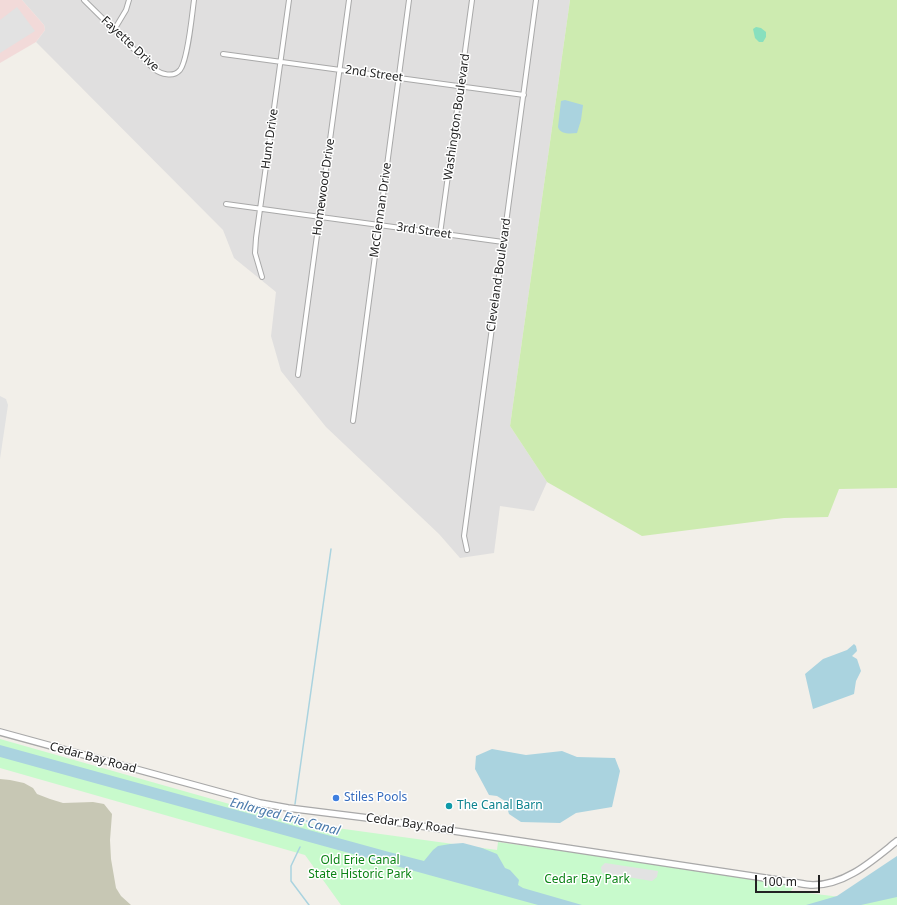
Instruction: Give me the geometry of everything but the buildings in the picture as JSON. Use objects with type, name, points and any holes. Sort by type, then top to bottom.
[{"type":"street","name":"Fayette Drive","points":[[84,0],[159,73],[172,74],[180,69],[185,55],[194,0]]},
{"type":"street","points":[[114,30],[126,10],[129,0]]},
{"type":"street","name":"Hunt Drive","points":[[262,277],[255,253],[289,0]]},
{"type":"street","name":"Homewood Drive","points":[[298,374],[350,0]]},
{"type":"street","name":"McClennan Drive","points":[[353,421],[409,0]]},
{"type":"street","name":"Washington Boulevard","points":[[440,234],[472,0]]},
{"type":"street","name":"Cleveland Boulevard","points":[[467,550],[464,536],[536,0]]},
{"type":"street","name":"2nd Street","points":[[223,54],[524,95]]},
{"type":"street","name":"3rd Street","points":[[226,204],[503,242]]},
{"type":"street","name":"Cedar Bay Road","points":[[0,732],[260,803],[606,853],[813,885],[839,880],[852,874],[897,841]]},
{"type":"shaded area","points":[[0,0],[22,0],[44,25],[45,30],[36,42],[0,63]]},
{"type":"shaded area","points":[[22,0],[570,0],[510,426],[547,482],[534,511],[500,506],[494,553],[460,558],[439,534],[326,427],[281,371],[271,336],[276,292],[234,258],[223,230],[36,42],[45,30],[44,25]]},
{"type":"shaded area","points":[[17,7],[35,31],[0,53],[0,20]]},
{"type":"shaded area","points":[[0,396],[6,399],[8,405],[0,459]]},
{"type":"shaded area","points":[[0,779],[24,783],[33,788],[37,794],[63,803],[93,802],[104,804],[112,814],[110,840],[111,859],[116,888],[121,896],[131,905],[0,905]]},
{"type":"shaded area","points":[[605,863],[658,871],[657,877],[652,881],[602,873],[601,867]]},
{"type":"green space","points":[[570,0],[897,0],[897,488],[839,489],[828,517],[784,518],[642,536],[547,482],[510,426]]},
{"type":"green space","points":[[756,27],[761,28],[766,32],[766,37],[763,42],[759,42],[755,38],[753,29]]},
{"type":"green space","name":"Old Erie Canal State Historic Park","points":[[0,739],[293,822],[497,850],[498,842],[692,869],[794,886],[791,891],[849,898],[897,864],[897,905],[341,905],[305,855],[0,768]]},
{"type":"water","points":[[565,100],[583,105],[577,133],[563,132],[558,127],[561,101]]},
{"type":"water","points":[[854,644],[857,651],[852,656],[857,659],[861,671],[856,681],[854,694],[813,709],[805,674],[823,659],[847,650]]},
{"type":"water","points":[[0,745],[424,861],[438,846],[463,843],[482,848],[497,854],[505,868],[510,870],[519,880],[518,885],[523,888],[582,905],[538,905],[0,757]]},
{"type":"water","points":[[492,749],[526,755],[562,751],[577,757],[615,758],[620,771],[612,807],[576,813],[560,823],[521,822],[509,814],[505,801],[497,796],[489,795],[475,769],[476,756]]},
{"type":"water","points":[[897,856],[897,897],[861,905],[806,905],[837,896]]},
{"type":"waterway","points":[[295,804],[331,549]]},
{"type":"waterway","name":"Enlarged Erie Canal","points":[[293,816],[309,822]]},
{"type":"waterway","points":[[300,847],[291,866],[291,881],[309,905]]},
{"type":"place","name":"Stiles Pools","points":[[336,798]]},
{"type":"place","name":"The Canal Barn","points":[[449,806]]},
{"type":"park label","name":"Cedar Bay Park","points":[[587,880]]}]
